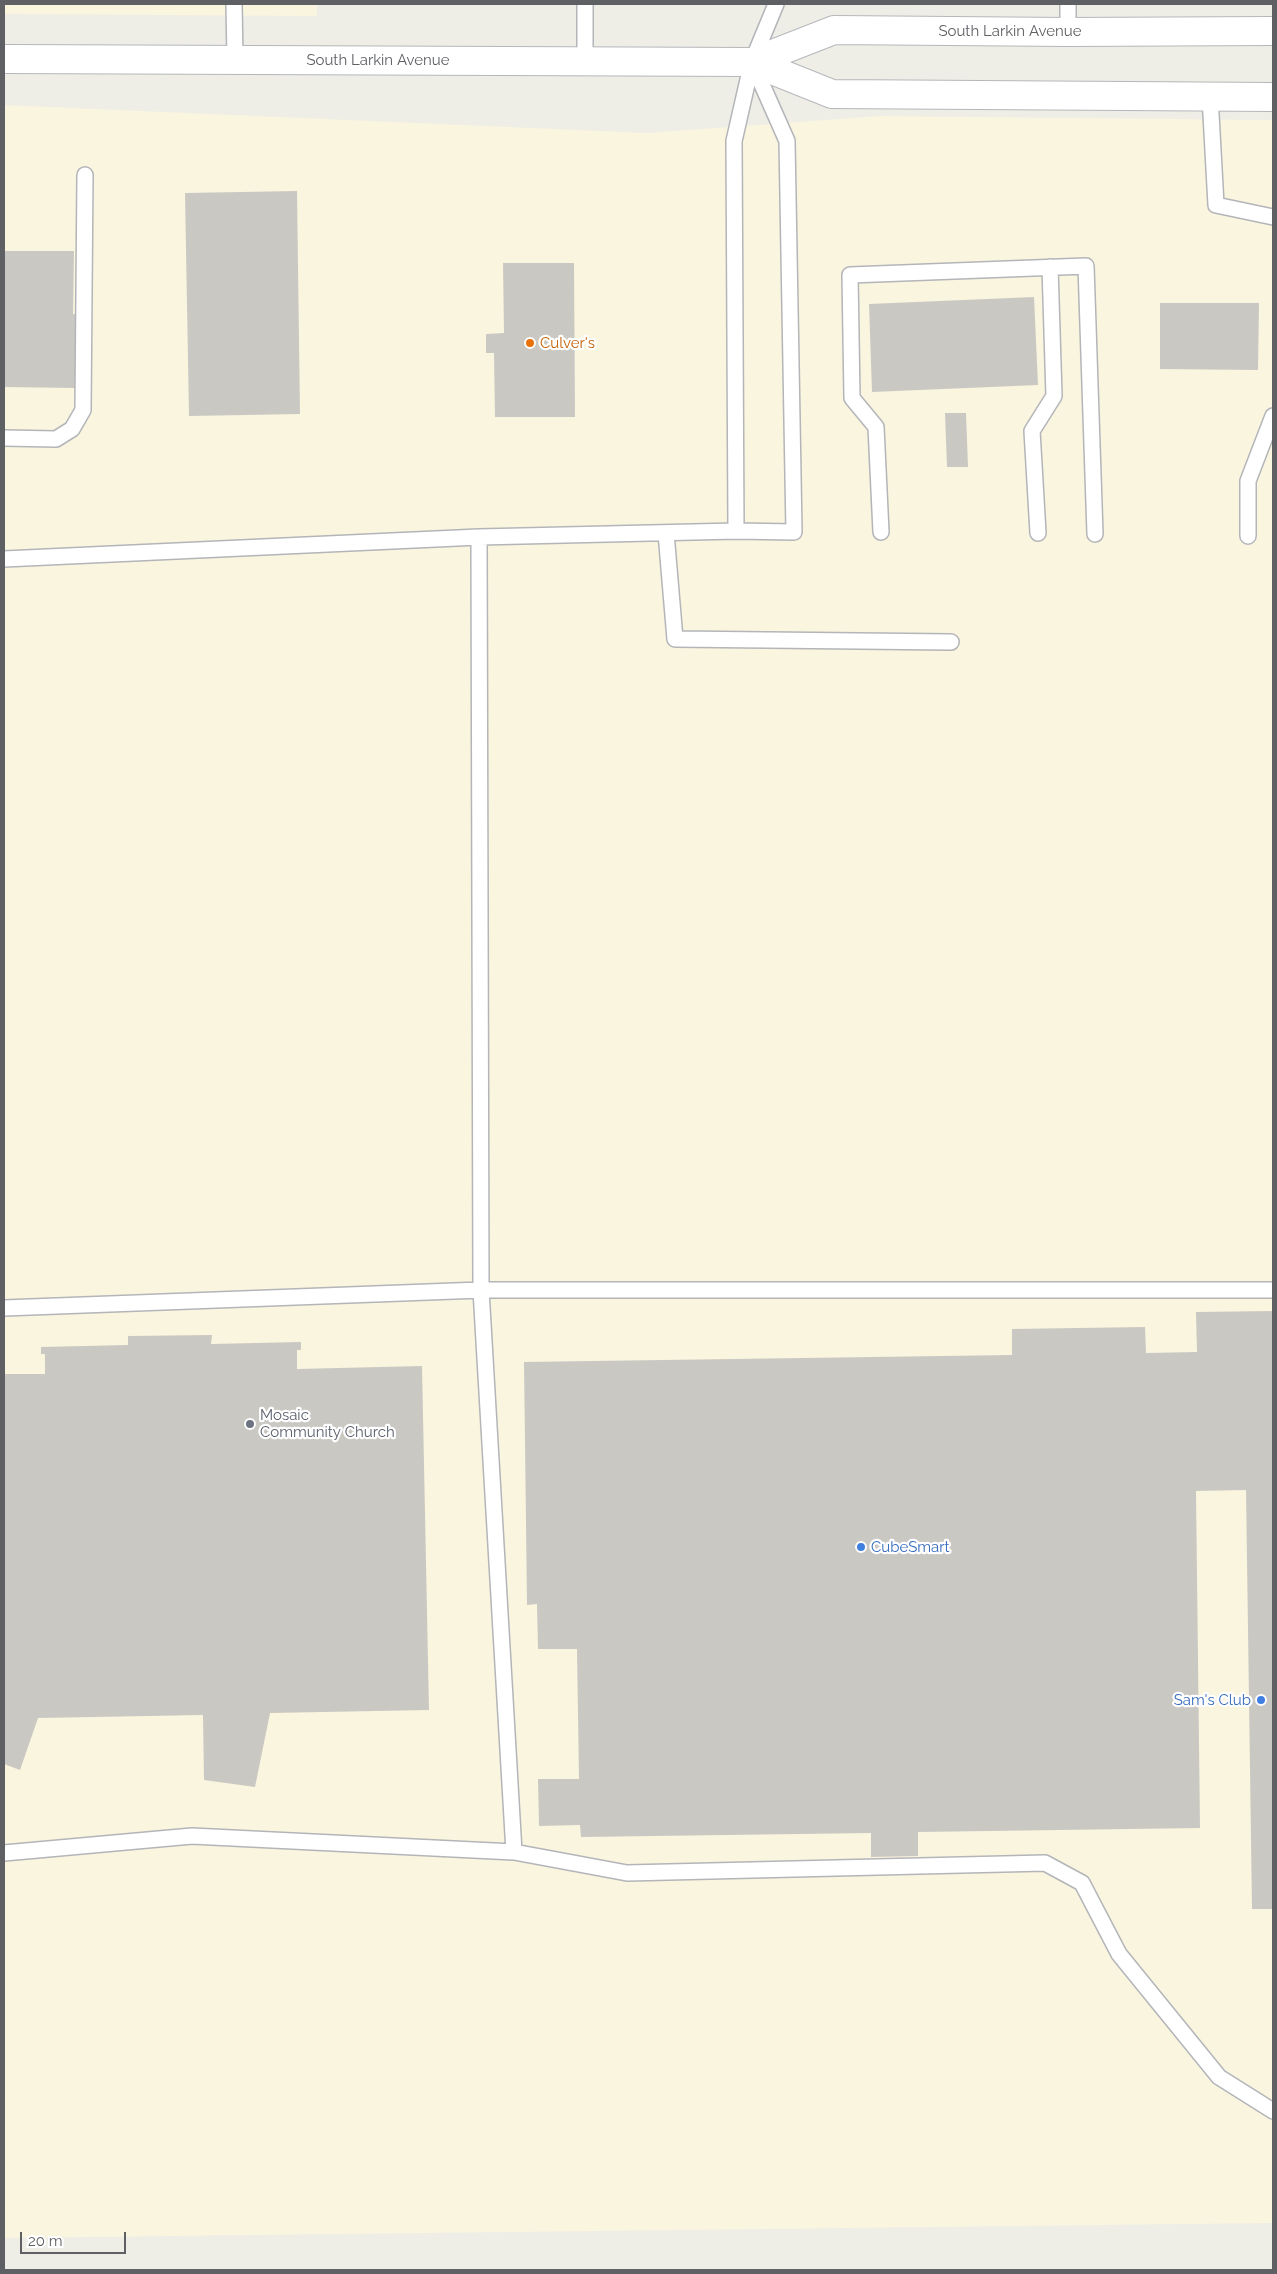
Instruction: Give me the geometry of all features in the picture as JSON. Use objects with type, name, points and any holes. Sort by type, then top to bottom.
[{"type":"main road","name":"South Larkin Avenue","points":[[752,62],[834,30],[1273,31]]},
{"type":"main road","name":"South Larkin Avenue","points":[[4,58],[752,62],[832,94],[1273,97]]},
{"type":"lane","points":[[234,4],[235,59]]},
{"type":"lane","points":[[585,4],[585,61]]},
{"type":"lane","points":[[736,531],[734,140],[752,62],[776,4]]},
{"type":"lane","points":[[1068,4],[1068,32]]},
{"type":"lane","points":[[4,559],[478,537],[736,531],[794,532],[787,141],[752,62]]},
{"type":"lane","points":[[1210,96],[1216,205],[1273,217]]},
{"type":"lane","points":[[4,438],[56,439],[72,429],[83,410],[85,175]]},
{"type":"lane","points":[[881,532],[876,427],[852,398],[850,274],[1086,266],[1095,534]]},
{"type":"lane","points":[[1038,533],[1032,432],[1054,396],[1050,267]]},
{"type":"lane","points":[[1248,536],[1248,481],[1273,416]]},
{"type":"lane","points":[[666,533],[675,639],[952,642]]},
{"type":"lane","points":[[478,537],[481,1290],[514,1852]]},
{"type":"lane","points":[[4,1308],[481,1290],[1273,1290]]},
{"type":"lane","points":[[4,1853],[192,1836],[514,1852],[627,1873],[1046,1862],[1082,1883],[1119,1954],[1219,2077],[1273,2111]]},
{"type":"shaded area","points":[[4,4],[317,4],[317,16],[4,14]]},
{"type":"shaded area","points":[[4,105],[647,133],[880,116],[1273,120],[1273,2223],[4,2238]]},
{"type":"building","points":[[297,191],[300,414],[189,416],[185,193]]},
{"type":"building","points":[[4,251],[74,251],[73,314],[80,314],[80,330],[76,330],[76,388],[4,387]]},
{"type":"building","name":"Culver's","points":[[503,263],[574,263],[575,417],[495,417],[494,353],[486,353],[486,334],[504,333]]},
{"type":"building","points":[[1034,297],[1038,385],[872,392],[869,304]]},
{"type":"building","points":[[1160,303],[1259,303],[1258,370],[1160,369]]},
{"type":"building","points":[[945,413],[966,413],[968,467],[947,467]]},
{"type":"building","name":"CubeSmart","points":[[1273,1311],[1273,1909],[1252,1909],[1246,1490],[1196,1491],[1200,1828],[918,1832],[918,1856],[871,1857],[871,1833],[581,1837],[580,1825],[539,1826],[538,1779],[579,1779],[577,1649],[538,1649],[537,1604],[527,1605],[524,1362],[1012,1355],[1012,1329],[1145,1327],[1146,1353],[1197,1352],[1196,1312]]},
{"type":"building","points":[[212,1335],[211,1344],[301,1342],[301,1350],[297,1350],[297,1369],[422,1366],[429,1710],[270,1713],[255,1787],[204,1780],[203,1715],[38,1718],[20,1770],[4,1764],[4,1374],[45,1374],[45,1354],[41,1354],[41,1347],[128,1345],[128,1336]]},
{"type":"place","name":"Culver's","points":[[530,343]]},
{"type":"place","name":"Mosaic Community Church","points":[[250,1424]]},
{"type":"place","name":"CubeSmart","points":[[861,1547]]},
{"type":"place","name":"Sam's Club","points":[[1261,1700]]}]
